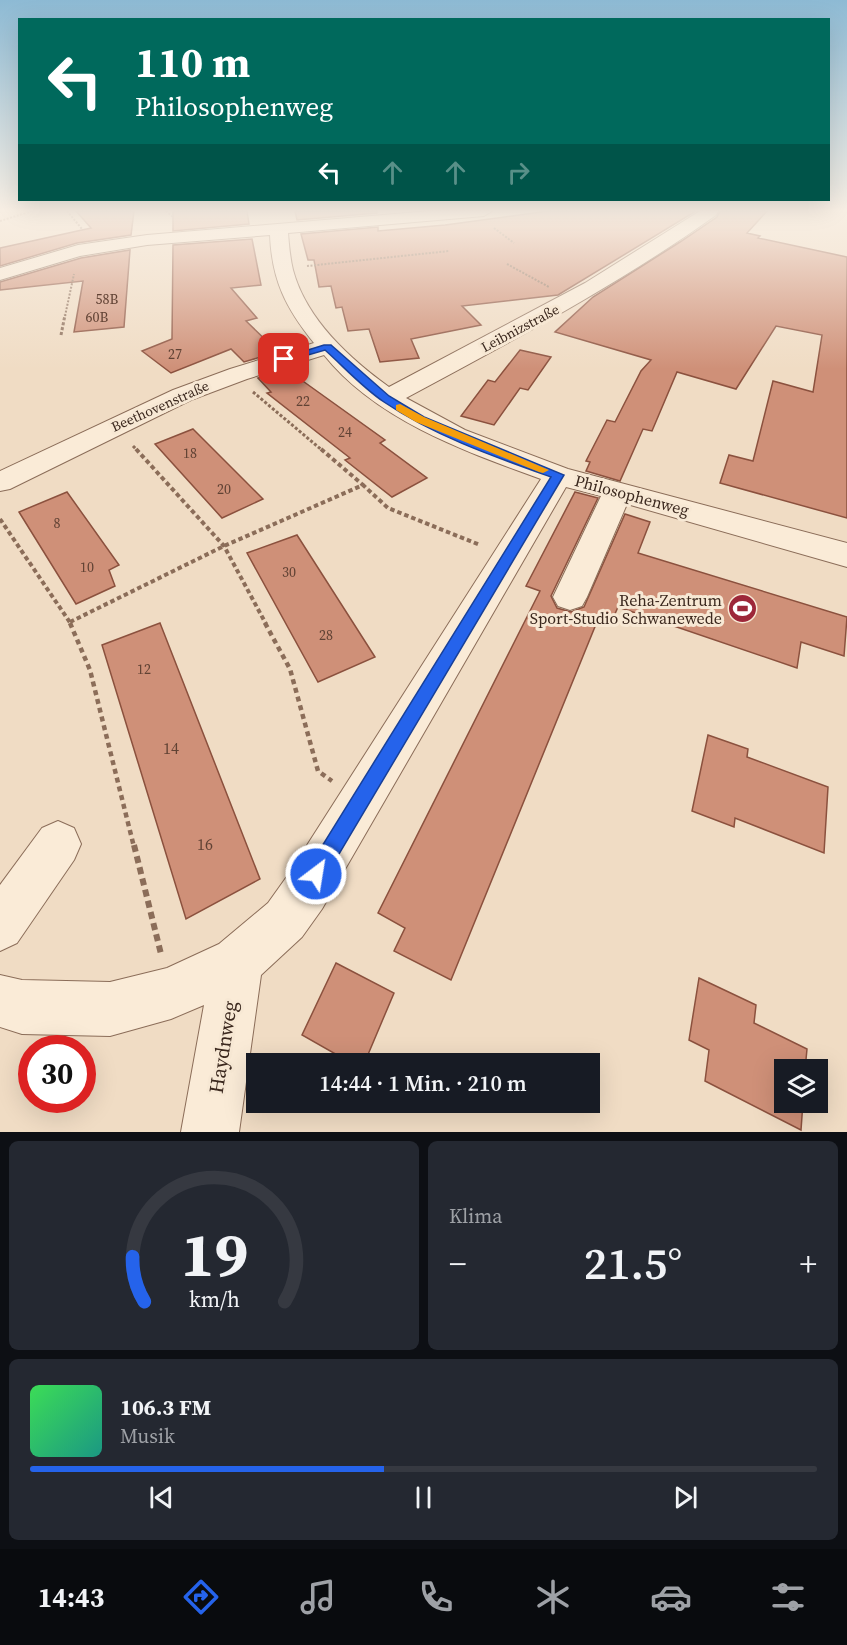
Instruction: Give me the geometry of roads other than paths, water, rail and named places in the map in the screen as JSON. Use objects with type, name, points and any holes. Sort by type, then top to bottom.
[{"type":"street","points":[[0,274],[35,264]]},
{"type":"street","name":"Philosophenweg","points":[[282,264],[289,289],[327,347],[386,399],[420,419],[513,459],[558,475],[847,555]]},
{"type":"street","name":"Leibnizstraße","points":[[386,399],[572,300],[631,264]]},
{"type":"street","name":"Beethovenstraße","points":[[0,483],[114,426],[234,375],[327,347]]},
{"type":"street","points":[[0,1001],[22,1007],[110,1009],[171,993],[237,962],[285,920],[305,892],[558,475]]},
{"type":"street","points":[[570,597],[618,491]]},
{"type":"street","points":[[0,926],[58,844]]},
{"type":"street","name":"Haydnweg","points":[[210,1132],[237,962]]},
{"type":"place","name":"Reha-Zentrum Sport-Studio Schwanewede","points":[[743,609]]}]
